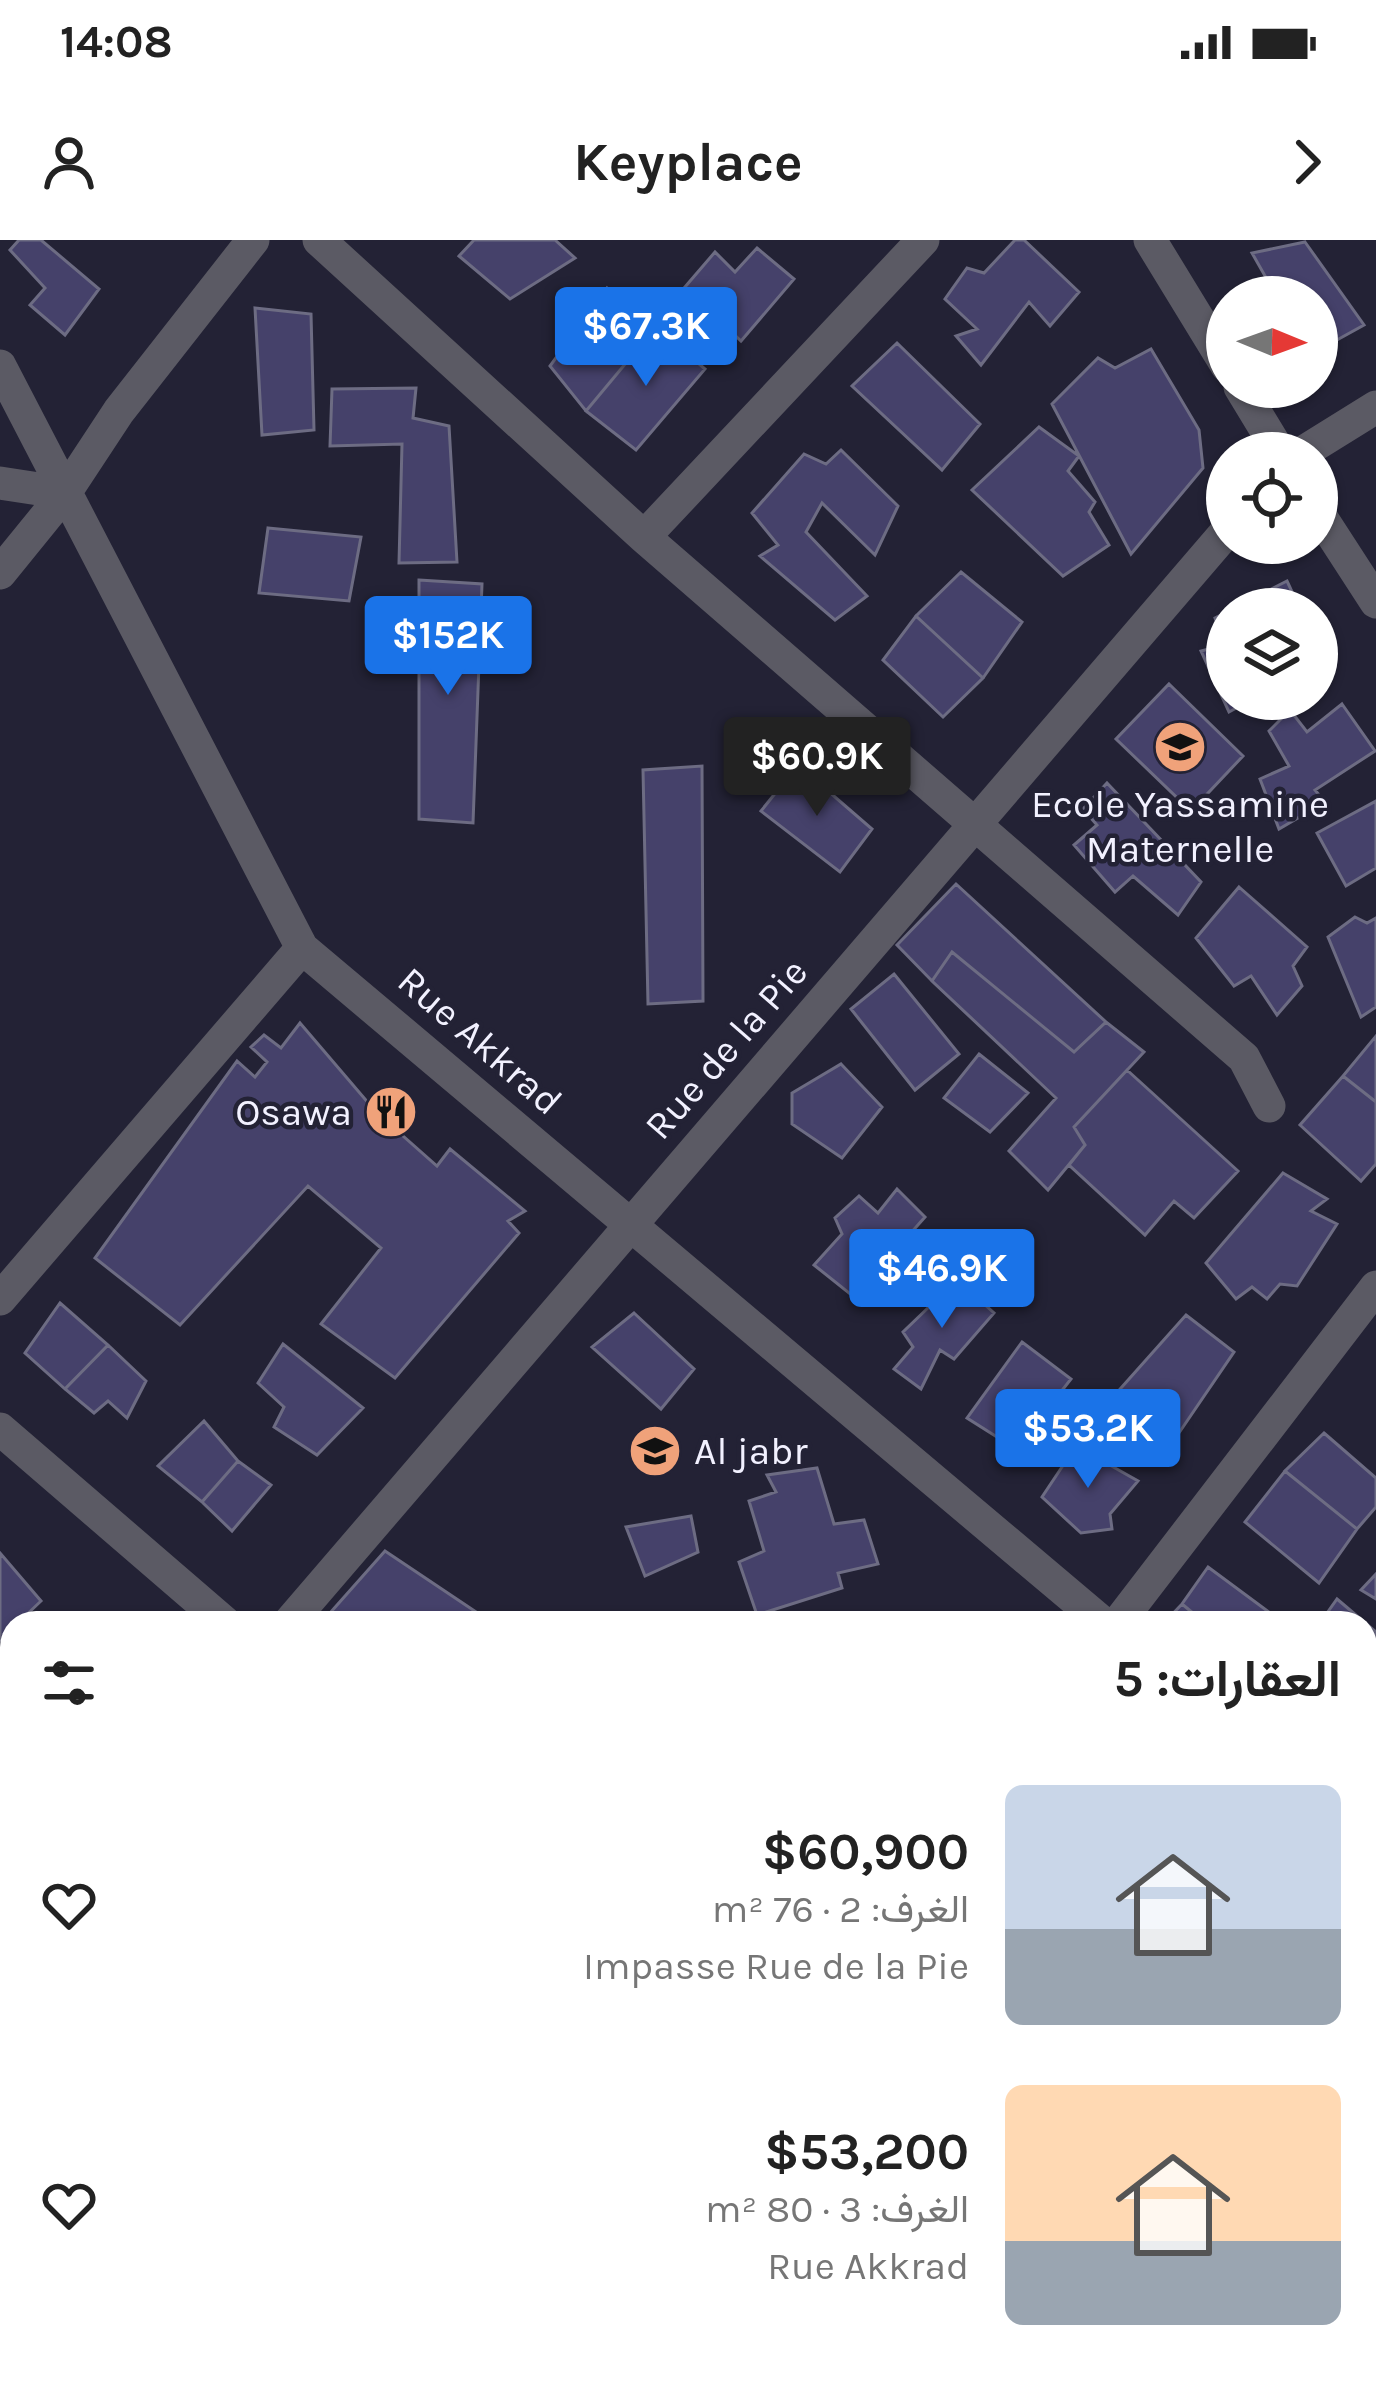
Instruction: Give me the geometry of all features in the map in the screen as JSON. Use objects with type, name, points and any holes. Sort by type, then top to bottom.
[{"type":"street","points":[[0,573],[253,240]]},
{"type":"street","points":[[319,240],[644,538],[1244,1058],[1270,1106]]},
{"type":"street","points":[[644,538],[923,240]]},
{"type":"street","points":[[1150,240],[1206,332]]},
{"type":"street","name":"Rue Akkrad","points":[[0,366],[302,948],[1088,1611]]},
{"type":"street","points":[[1335,432],[1376,407]]},
{"type":"street","points":[[0,482],[65,493]]},
{"type":"street","points":[[1338,543],[1376,602]]},
{"type":"street","name":"Rue de la Pie","points":[[299,1611],[1206,555]]},
{"type":"street","points":[[0,1299],[302,948]]},
{"type":"street","points":[[1127,1611],[1376,1287]]},
{"type":"street","points":[[0,1429],[212,1611]]},
{"type":"building","points":[[19,240],[41,240],[99,289],[65,335],[30,305],[45,288],[10,250]]},
{"type":"building","points":[[474,240],[555,240],[575,258],[510,299],[459,256]]},
{"type":"building","points":[[1015,240],[1024,240],[1079,292],[1050,326],[1029,302],[981,365],[956,336],[977,329],[945,299],[967,268],[984,273]]},
{"type":"building","points":[[1305,242],[1329,276],[1265,276],[1252,253]]},
{"type":"building","points":[[757,248],[794,279],[741,341],[685,287],[715,252],[735,272]]},
{"type":"building","points":[[607,288],[656,327],[586,411],[550,366]]},
{"type":"building","points":[[1338,288],[1364,325],[1338,339]]},
{"type":"building","points":[[255,308],[311,314],[314,430],[262,435]]},
{"type":"building","points":[[656,327],[705,369],[636,450],[586,411]]},
{"type":"building","points":[[897,343],[980,424],[942,470],[852,386]]},
{"type":"building","points":[[1151,349],[1199,430],[1203,468],[1131,554],[1052,404],[1098,358],[1115,368]]},
{"type":"building","points":[[416,388],[413,418],[449,426],[457,562],[399,563],[402,444],[330,446],[332,389]]},
{"type":"building","points":[[1039,427],[1079,456],[1068,471],[1095,502],[1089,512],[1109,545],[1063,576],[972,490]]},
{"type":"building","points":[[841,450],[898,506],[875,555],[822,503],[806,532],[867,596],[835,620],[760,556],[778,545],[752,513],[804,454],[826,464]]},
{"type":"building","points":[[268,528],[361,537],[349,601],[259,593]]},
{"type":"building","points":[[961,572],[1022,622],[983,678],[916,616]]},
{"type":"building","points":[[419,580],[482,584],[473,823],[419,819]]},
{"type":"building","points":[[916,616],[983,678],[943,717],[883,660]]},
{"type":"building","name":"Ecole Yassamine Maternelle","points":[[1169,684],[1243,756],[1191,811],[1116,739]]},
{"type":"building","points":[[1342,704],[1375,751],[1315,790],[1325,802],[1279,829],[1260,779],[1289,766],[1269,731],[1280,720],[1298,720],[1307,732],[1322,720],[1338,720]]},
{"type":"building","points":[[798,765],[872,829],[840,872],[761,811]]},
{"type":"building","points":[[702,766],[703,1001],[648,1004],[643,770]]},
{"type":"building","points":[[1107,783],[1201,882],[1178,915],[1133,876],[1115,892],[1074,845],[1097,825],[1083,809]]},
{"type":"building","points":[[1376,801],[1376,868],[1346,886],[1317,833]]},
{"type":"building","points":[[956,884],[1106,1022],[1074,1052],[952,952],[932,981],[897,945]]},
{"type":"building","points":[[1239,887],[1307,947],[1293,966],[1302,986],[1277,1015],[1251,976],[1234,986],[1196,938]]},
{"type":"building","points":[[1355,917],[1367,923],[1376,918],[1376,1007],[1361,1017],[1328,937]]},
{"type":"building","points":[[952,952],[1074,1052],[1106,1022],[1144,1052],[1074,1127],[1085,1145],[1048,1190],[1009,1151],[1056,1098],[932,981]]},
{"type":"building","points":[[894,974],[959,1054],[915,1090],[851,1009]]},
{"type":"building","points":[[300,1023],[376,1112],[437,1166],[450,1149],[525,1211],[508,1221],[519,1233],[395,1378],[321,1324],[381,1248],[308,1186],[180,1325],[95,1258],[237,1061],[255,1077],[267,1062],[251,1047],[264,1035],[281,1048]]},
{"type":"building","points":[[1376,1036],[1376,1102],[1343,1076]]},
{"type":"building","points":[[979,1054],[1028,1093],[990,1132],[944,1098]]},
{"type":"building","points":[[841,1064],[882,1107],[842,1158],[792,1124],[792,1093]]},
{"type":"building","points":[[1127,1070],[1238,1171],[1194,1218],[1174,1201],[1145,1235],[1069,1165],[1085,1145],[1074,1127]]},
{"type":"building","points":[[1343,1076],[1376,1102],[1376,1164],[1361,1181],[1300,1125]]},
{"type":"building","points":[[1283,1173],[1327,1199],[1311,1211],[1337,1224],[1297,1286],[1280,1284],[1267,1299],[1252,1287],[1236,1299],[1206,1263]]},
{"type":"building","points":[[897,1189],[925,1217],[854,1297],[814,1265],[842,1234],[835,1218],[859,1196],[878,1213]]},
{"type":"building","points":[[957,1280],[994,1313],[954,1359],[940,1350],[921,1389],[894,1369],[913,1347],[903,1332]]},
{"type":"building","points":[[60,1303],[108,1345],[65,1389],[25,1353]]},
{"type":"building","points":[[634,1313],[694,1369],[661,1409],[592,1347]]},
{"type":"building","points":[[1186,1315],[1234,1352],[1168,1449],[1105,1406]]},
{"type":"building","points":[[1022,1342],[1071,1379],[1016,1449],[967,1418]]},
{"type":"building","points":[[283,1344],[363,1408],[317,1455],[274,1427],[284,1407],[258,1383]]},
{"type":"building","points":[[108,1345],[146,1381],[127,1418],[108,1401],[94,1413],[65,1389]]},
{"type":"building","points":[[204,1421],[238,1461],[202,1502],[158,1466]]},
{"type":"building","points":[[1324,1433],[1376,1478],[1376,1507],[1357,1529],[1285,1471]]},
{"type":"building","points":[[1076,1446],[1138,1481],[1110,1514],[1112,1529],[1081,1533],[1042,1497]]},
{"type":"building","points":[[238,1461],[271,1485],[232,1531],[202,1502]]},
{"type":"building","points":[[817,1468],[834,1524],[864,1520],[878,1564],[838,1573],[842,1588],[756,1611],[739,1562],[764,1551],[749,1501],[776,1492],[767,1475]]},
{"type":"building","points":[[1285,1471],[1357,1529],[1319,1583],[1245,1522]]},
{"type":"building","points":[[691,1516],[698,1552],[645,1576],[626,1527]]},
{"type":"building","points":[[385,1551],[475,1611],[332,1611]]},
{"type":"building","points":[[0,1553],[41,1601],[30,1611],[0,1611]]},
{"type":"building","points":[[1208,1567],[1268,1611],[1190,1611],[1182,1604]]},
{"type":"building","points":[[1376,1574],[1376,1599],[1361,1590]]},
{"type":"building","points":[[1337,1599],[1351,1611],[1328,1611]]},
{"type":"place","name":"Ecole Yassamine Maternelle","points":[[1180,747]]},
{"type":"place","name":"Osawa","points":[[391,1112]]},
{"type":"place","name":"Al jabr","points":[[655,1451]]}]
